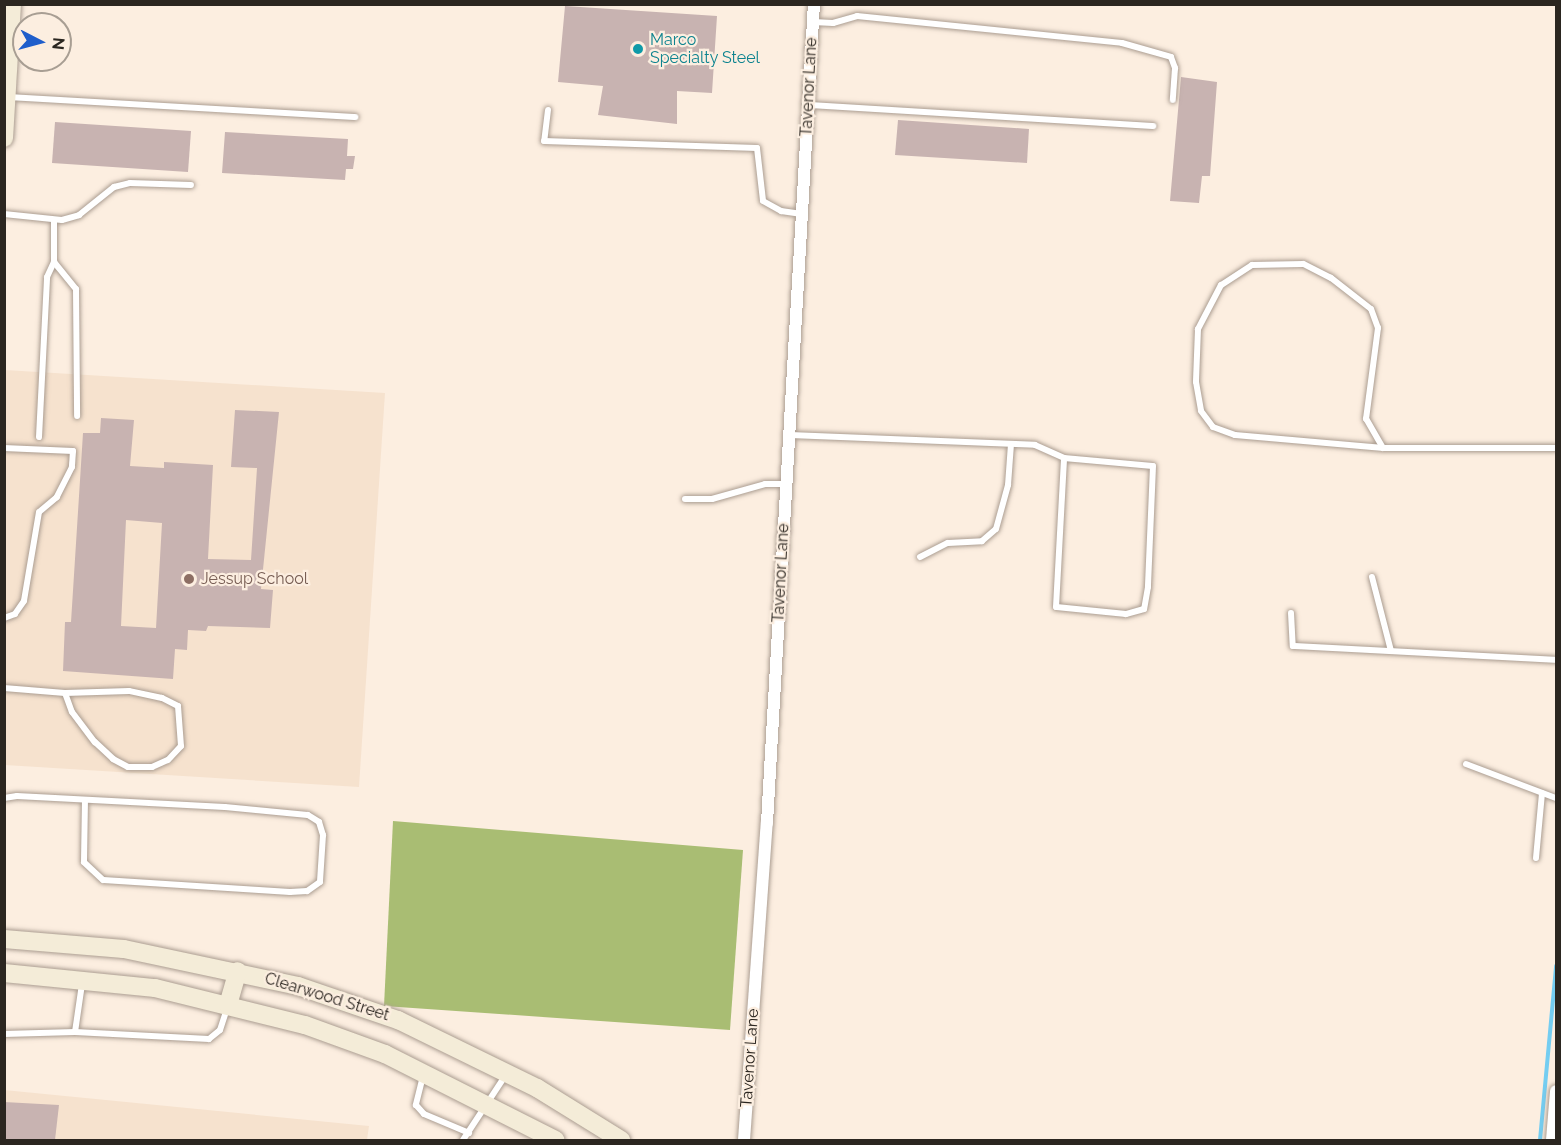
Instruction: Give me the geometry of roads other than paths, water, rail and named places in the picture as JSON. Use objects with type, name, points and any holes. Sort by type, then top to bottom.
[{"type":"main road","points":[[4,138],[12,4]]},
{"type":"main road","name":"Clearwood Street","points":[[4,939],[124,949],[238,970],[298,986],[398,1020],[507,1073],[621,1140]]},
{"type":"main road","points":[[228,1005],[238,970]]},
{"type":"main road","name":"Clearwood Street","points":[[4,973],[155,988],[305,1025],[424,1073],[555,1140]]},
{"type":"street","name":"Tavenor Lane","points":[[744,1140],[814,4]]},
{"type":"street","points":[[1552,1140],[1557,1091]]},
{"type":"lane","points":[[813,22],[833,23],[857,16],[1122,43],[1171,57],[1174,68],[1173,100]]},
{"type":"lane","points":[[7,97],[355,117]]},
{"type":"lane","points":[[808,105],[1153,126]]},
{"type":"lane","points":[[548,110],[544,141],[757,148],[763,201],[781,212],[802,214]]},
{"type":"lane","points":[[4,214],[54,220],[79,215],[114,187],[130,183],[192,185]]},
{"type":"lane","points":[[39,436],[47,277],[54,262],[54,220]]},
{"type":"lane","points":[[54,262],[76,289],[77,416]]},
{"type":"lane","points":[[1383,448],[1366,419],[1378,328],[1371,309],[1331,278],[1303,264],[1252,265],[1221,285],[1198,329],[1196,382],[1201,411],[1213,427],[1235,435],[1383,448],[1557,448]]},
{"type":"lane","points":[[789,435],[1035,445],[1064,458],[1153,466],[1144,609],[1126,614],[1056,607],[1064,458]]},
{"type":"lane","points":[[920,557],[948,543],[982,541],[996,529],[1008,485],[1011,444]]},
{"type":"lane","points":[[4,448],[73,451],[72,467],[57,496],[39,512],[24,601],[15,614],[4,618]]},
{"type":"lane","points":[[685,499],[712,499],[765,484],[786,484]]},
{"type":"lane","points":[[1372,577],[1391,651]]},
{"type":"lane","points":[[1290,613],[1293,646],[1557,660]]},
{"type":"lane","points":[[4,688],[65,693],[129,691],[162,698],[177,706],[180,746],[168,760],[152,767],[128,767],[113,759],[95,742],[72,712],[65,693]]},
{"type":"lane","points":[[1466,764],[1557,798]]},
{"type":"lane","points":[[1536,858],[1542,793]]},
{"type":"lane","points":[[4,798],[85,800],[308,815],[319,822],[323,835],[320,882],[307,891],[290,892],[103,880],[84,862],[85,800]]},
{"type":"lane","points":[[75,1032],[82,981]]},
{"type":"lane","points":[[4,1034],[75,1032],[209,1039],[220,1030],[228,1005]]},
{"type":"lane","points":[[424,1073],[415,1094],[416,1105],[424,1114],[469,1133]]},
{"type":"lane","points":[[463,1140],[489,1105],[507,1073]]},
{"type":"waterway","points":[[1540,1140],[1556,966]]},
{"type":"place","name":"Marco Specialty Steel","points":[[638,49]]},
{"type":"place","name":"Jessup School","points":[[189,579]]}]
